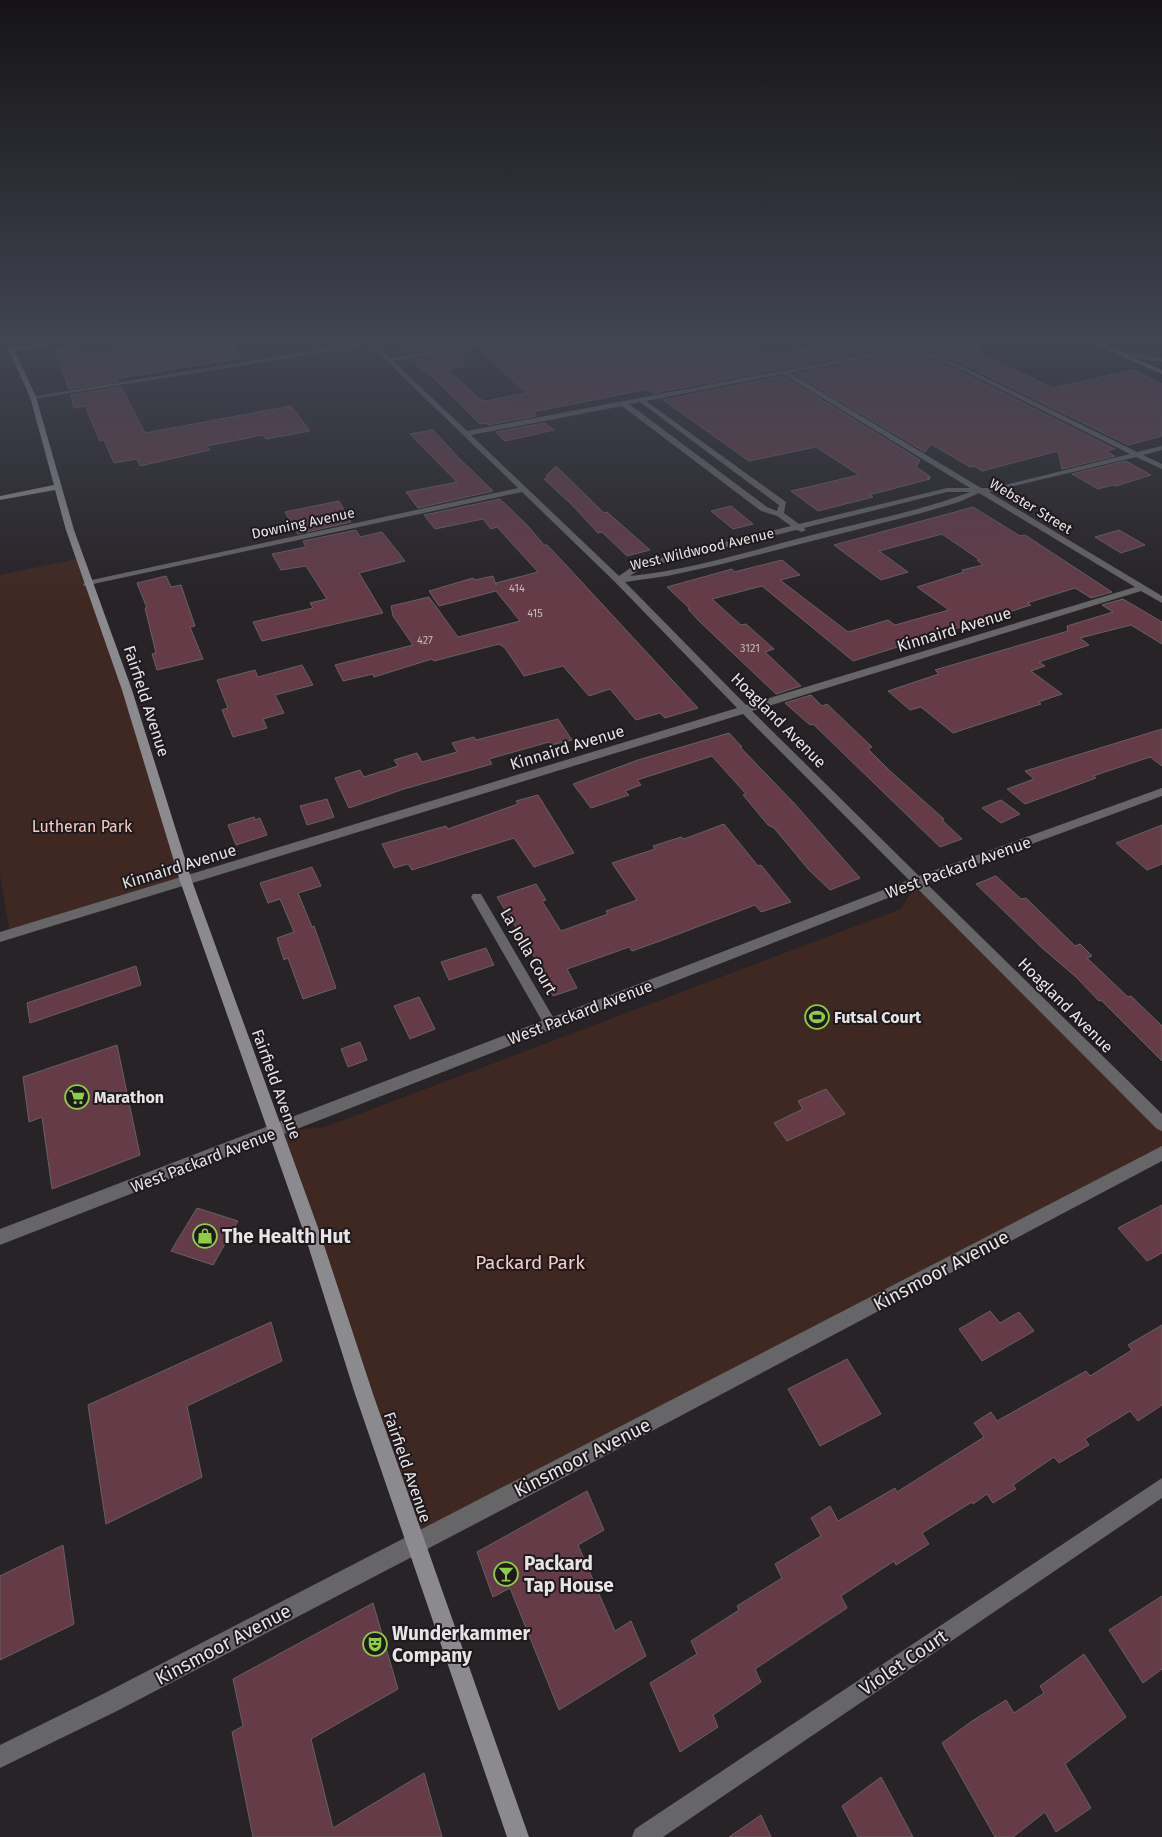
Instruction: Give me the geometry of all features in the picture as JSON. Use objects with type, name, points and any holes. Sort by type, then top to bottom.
[{"type":"main road","name":"Fairfield Avenue","points":[[41,428],[57,487],[88,584],[127,690],[186,881],[276,1132],[518,1837]]},
{"type":"main road","points":[[0,498],[57,487]]},
{"type":"street","name":"Hoagland Avenue","points":[[458,428],[618,580],[1162,1124]]},
{"type":"street","points":[[465,434],[497,428]]},
{"type":"street","points":[[657,428],[764,509],[780,514],[812,537]]},
{"type":"street","points":[[679,428],[783,504],[780,514]]},
{"type":"street","name":"Webster Street","points":[[877,428],[1162,600]]},
{"type":"street","points":[[1084,428],[1162,467]]},
{"type":"street","name":"West Wildwood Avenue","points":[[618,580],[639,566],[946,490],[993,490],[1162,448]]},
{"type":"street","points":[[690,453],[708,449]]},
{"type":"street","points":[[708,466],[726,462]]},
{"type":"street","name":"Downing Avenue","points":[[88,584],[524,490]]},
{"type":"street","name":"West Wildwood Avenue","points":[[618,580],[648,578],[962,498],[982,491]]},
{"type":"street","name":"Kinnaird Avenue","points":[[0,937],[1142,588]]},
{"type":"street","name":"West Packard Avenue","points":[[0,1237],[276,1132],[550,1023],[918,881],[1162,792]]},
{"type":"street","name":"La Jolla Court","points":[[477,897],[550,1023]]},
{"type":"street","name":"Kinsmoor Avenue","points":[[0,1758],[109,1703],[1162,1153]]},
{"type":"street","name":"Violet Court","points":[[643,1837],[1162,1486]]},
{"type":"green space","name":"Lutheran Park","points":[[80,558],[186,881],[10,934],[0,875],[0,575]]},
{"type":"green space","name":"Packard Park","points":[[918,881],[1162,1124],[1162,1153],[416,1543],[276,1132],[325,1127],[901,909]]},
{"type":"building","points":[[94,428],[142,428],[145,433],[174,428],[308,428],[310,431],[266,439],[263,435],[207,446],[210,450],[140,466],[137,459],[114,463],[104,440],[100,441]]},
{"type":"building","points":[[519,428],[551,428],[554,430],[505,441],[496,432]]},
{"type":"building","points":[[702,428],[867,428],[920,460],[916,467],[931,477],[927,478],[930,479],[869,495],[873,497],[818,511],[791,491],[859,475],[816,447],[749,461]]},
{"type":"building","points":[[885,428],[1072,428],[1115,449],[1106,451],[1115,456],[1062,469],[1058,451],[982,471],[974,466],[970,467],[931,444],[925,452]]},
{"type":"building","points":[[1093,428],[1162,428],[1162,436],[1128,445]]},
{"type":"building","points":[[433,430],[493,491],[418,508],[406,492],[457,482],[410,434]]},
{"type":"building","points":[[1126,461],[1151,475],[1116,486],[1098,489],[1072,474]]},
{"type":"building","points":[[556,466],[604,513],[607,512],[650,550],[627,556],[602,532],[598,533],[544,479],[548,478],[546,476]]},
{"type":"building","points":[[500,499],[566,565],[698,708],[665,718],[660,713],[636,720],[610,689],[589,696],[563,666],[524,676],[505,648],[499,644],[434,661],[432,659],[374,677],[373,674],[343,681],[335,665],[413,645],[393,616],[391,606],[429,597],[458,637],[520,621],[496,591],[439,606],[429,591],[473,578],[475,580],[493,576],[496,585],[496,583],[538,572],[497,527],[491,529],[483,519],[435,529],[424,515]]},
{"type":"building","points":[[339,501],[351,522],[298,534],[285,512]]},
{"type":"building","points":[[731,506],[753,524],[733,529],[711,511]]},
{"type":"building","points":[[973,507],[1020,536],[1025,535],[1112,592],[1091,598],[1075,588],[1027,603],[1031,605],[853,661],[762,586],[712,599],[741,625],[746,624],[774,649],[765,652],[801,686],[776,694],[699,621],[688,609],[690,609],[667,587],[732,569],[734,572],[782,560],[800,575],[780,580],[848,632],[888,620],[895,625],[949,610],[917,587],[964,572],[962,570],[983,565],[977,560],[980,560],[942,534],[879,551],[908,572],[881,580],[834,545]]},
{"type":"building","points":[[356,530],[360,537],[382,532],[405,561],[359,573],[383,613],[262,641],[253,622],[313,608],[310,603],[327,599],[306,566],[281,570],[272,554],[306,547],[303,541]]},
{"type":"building","points":[[1119,530],[1145,545],[1121,553],[1095,537]]},
{"type":"building","points":[[166,576],[171,587],[181,585],[195,626],[190,627],[203,659],[157,670],[152,654],[156,653],[145,608],[147,608],[137,583]]},
{"type":"building","points":[[1123,599],[1162,622],[1162,644],[1131,625],[1080,638],[1089,645],[1039,662],[1045,666],[1031,671],[1062,694],[1038,702],[1041,704],[953,733],[921,707],[910,710],[888,691],[939,674],[935,670],[1068,631],[1067,626],[1113,612],[1102,605]]},
{"type":"building","points":[[302,665],[313,685],[275,695],[284,713],[263,719],[267,728],[233,737],[222,710],[228,708],[217,680],[255,670],[258,677]]},
{"type":"building","points":[[811,695],[822,706],[827,704],[872,747],[868,749],[890,771],[944,819],[942,820],[962,839],[940,847],[813,724],[810,725],[785,703]]},
{"type":"building","points":[[558,719],[572,740],[551,745],[549,742],[489,759],[492,764],[404,789],[349,808],[335,778],[360,770],[364,777],[398,766],[394,760],[417,753],[422,762],[457,752],[452,743],[474,737],[476,740]]},
{"type":"building","points":[[1162,729],[1162,766],[1150,757],[1093,776],[1096,778],[1025,804],[1007,789],[1034,779],[1025,771]]},
{"type":"building","points":[[729,733],[860,878],[830,890],[809,870],[774,828],[768,825],[743,795],[746,794],[712,756],[637,780],[641,785],[625,791],[629,795],[591,808],[573,784],[638,760]]},
{"type":"building","points":[[538,795],[574,853],[534,867],[514,838],[412,870],[408,864],[394,868],[382,844],[446,826],[448,829],[518,804],[516,801]]},
{"type":"building","points":[[327,799],[334,817],[307,825],[300,806]]},
{"type":"building","points":[[1001,800],[1020,814],[1001,823],[982,808]]},
{"type":"building","points":[[254,817],[255,820],[260,818],[267,835],[236,845],[228,825]]},
{"type":"building","points":[[724,824],[758,866],[761,865],[791,902],[761,912],[755,905],[632,951],[629,947],[567,969],[577,988],[553,996],[535,958],[497,897],[536,884],[546,900],[542,901],[561,931],[608,914],[606,911],[637,900],[612,863],[655,849],[653,846],[681,837],[684,839]]},
{"type":"building","points":[[1162,825],[1162,864],[1147,870],[1116,843]]},
{"type":"building","points":[[312,867],[321,886],[298,893],[312,927],[314,926],[336,988],[303,999],[288,958],[284,960],[277,938],[294,932],[280,899],[268,903],[260,883]]},
{"type":"building","points":[[996,876],[1021,899],[1026,898],[1075,946],[1080,944],[1092,956],[1087,958],[1162,1026],[1162,1061],[1101,1000],[1099,1001],[1076,977],[1041,947],[976,884]]},
{"type":"building","points":[[486,948],[494,965],[449,980],[441,962]]},
{"type":"building","points":[[136,966],[141,985],[30,1023],[27,1003]]},
{"type":"building","points":[[419,997],[435,1029],[410,1039],[394,1006]]},
{"type":"building","points":[[360,1042],[367,1060],[348,1067],[341,1049]]},
{"type":"building","name":"Marathon","points":[[117,1045],[140,1155],[52,1189],[42,1117],[29,1122],[23,1077]]},
{"type":"building","points":[[826,1089],[845,1114],[787,1141],[774,1123],[803,1109],[798,1101]]},
{"type":"building","points":[[1162,1205],[1162,1253],[1147,1261],[1118,1228]]},
{"type":"building","name":"The Health Hut","points":[[197,1208],[238,1221],[213,1265],[171,1251]]},
{"type":"building","points":[[990,1311],[1000,1323],[1019,1312],[1034,1331],[982,1361],[959,1329]]},
{"type":"building","points":[[271,1322],[282,1361],[187,1406],[202,1477],[106,1524],[88,1405]]},
{"type":"building","points":[[1162,1325],[1162,1405],[1138,1421],[1130,1411],[1085,1439],[1089,1445],[1059,1463],[1054,1457],[1013,1485],[1016,1489],[993,1503],[987,1494],[922,1533],[929,1544],[896,1565],[894,1561],[841,1596],[847,1608],[755,1669],[761,1682],[713,1715],[718,1727],[680,1752],[650,1683],[697,1654],[691,1641],[739,1610],[737,1606],[782,1578],[775,1564],[821,1536],[811,1518],[830,1506],[838,1521],[895,1488],[897,1492],[984,1437],[974,1423],[991,1412],[997,1421],[1086,1371],[1090,1376],[1132,1350],[1128,1345]]},
{"type":"building","points":[[847,1359],[881,1414],[820,1446],[788,1389]]},
{"type":"building","points":[[587,1491],[604,1530],[578,1545],[615,1631],[631,1621],[646,1656],[559,1710],[510,1588],[493,1597],[477,1552]]},
{"type":"building","points":[[63,1545],[74,1624],[0,1660],[0,1576]]},
{"type":"building","points":[[1162,1596],[1162,1669],[1143,1683],[1109,1630]]},
{"type":"building","points":[[373,1603],[398,1689],[311,1739],[333,1828],[424,1773],[442,1837],[253,1837],[232,1732],[243,1726],[233,1679]]},
{"type":"building","points":[[1084,1654],[1126,1717],[1065,1764],[1091,1808],[1056,1832],[1045,1812],[1013,1837],[995,1837],[942,1743],[972,1721],[1006,1700],[1014,1713],[1044,1693],[1040,1686]]},
{"type":"building","points":[[881,1777],[913,1837],[858,1837],[842,1806]]},
{"type":"building","points":[[761,1815],[771,1837],[729,1837]]},
{"type":"place","name":"Futsal Court","points":[[817,1017]]},
{"type":"place","name":"Marathon","points":[[77,1097]]},
{"type":"place","name":"The Health Hut","points":[[205,1236]]},
{"type":"place","name":"Packard Tap House","points":[[506,1574]]},
{"type":"place","name":"Wunderkammer Company","points":[[375,1644]]}]
